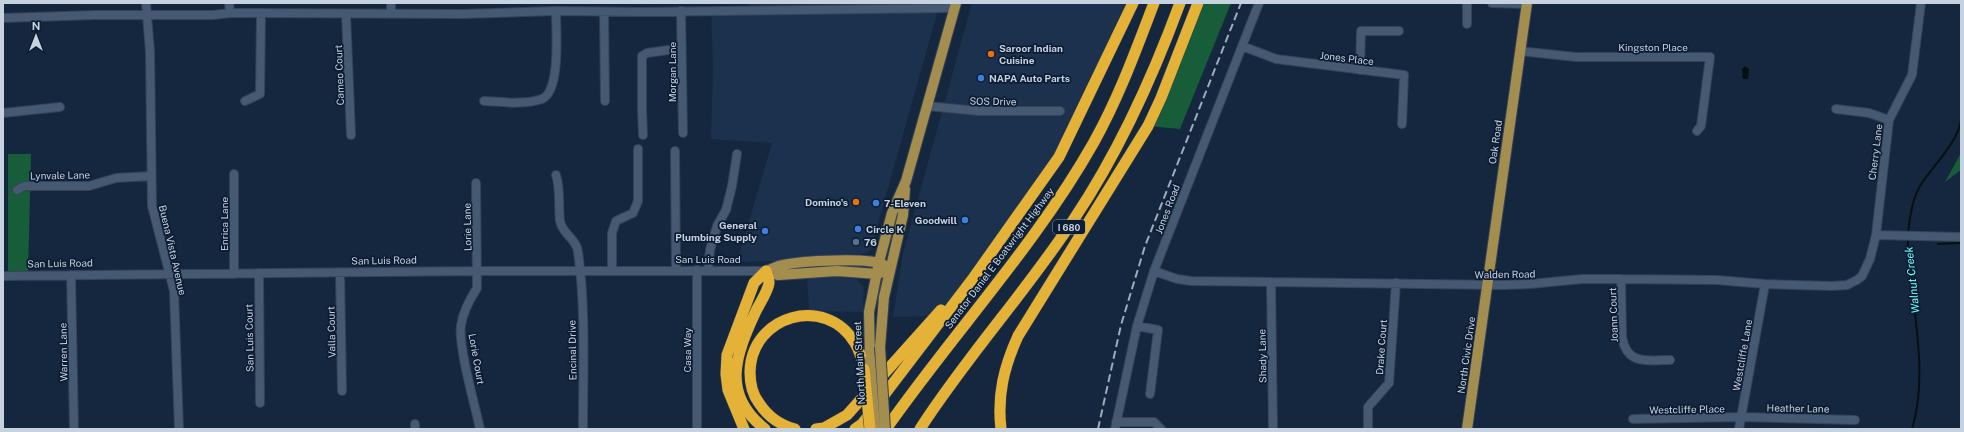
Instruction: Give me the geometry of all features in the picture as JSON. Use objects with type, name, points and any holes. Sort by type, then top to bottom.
[{"type":"highway","points":[[855,429],[862,424],[879,403],[974,278],[1059,157],[1133,3]]},
{"type":"highway","name":"Senator Daniel E Boatwright Highway","points":[[885,429],[1032,237],[1071,181],[1098,135],[1118,95],[1154,3]]},
{"type":"highway","name":"I 680","points":[[920,429],[962,367],[1047,258],[1098,182],[1120,142],[1147,87],[1180,3]]},
{"type":"highway","points":[[1000,429],[999,407],[1001,383],[1008,358],[1015,341],[1027,319],[1148,126],[1161,98],[1198,3]]},
{"type":"highway","points":[[744,429],[728,390],[726,374],[727,355],[754,284],[766,271]]},
{"type":"highway","points":[[765,429],[756,422],[745,407],[738,392],[736,363],[740,346],[769,284],[766,271]]},
{"type":"highway","points":[[816,429],[824,428],[847,415],[953,296],[974,278]]},
{"type":"highway","points":[[795,429],[784,427],[767,415],[756,398],[750,382],[750,364],[755,348],[760,338],[767,330],[777,323],[790,318],[802,316],[813,316],[833,322],[849,334],[855,343],[864,369],[870,429]]},
{"type":"main road","name":"Oak Road","points":[[1488,285],[1527,3]]},
{"type":"main road","name":"North Main Street","points":[[875,429],[870,359],[869,320],[871,297],[892,213],[906,181],[955,6]]},
{"type":"main road","name":"North Main Street","points":[[885,429],[880,347],[882,311],[889,269],[902,215],[906,181]]},
{"type":"main road","name":"San Luis Road","points":[[766,271],[784,265],[860,260],[879,262],[889,269]]},
{"type":"main road","name":"San Luis Road","points":[[766,271],[778,275],[837,271],[876,274],[889,269]]},
{"type":"main road","name":"North Civic Drive","points":[[1467,429],[1488,285]]},
{"type":"street","name":"Buena Vista Avenue","points":[[146,3],[148,15],[152,206],[174,291],[179,429]]},
{"type":"street","points":[[230,3],[230,13]]},
{"type":"street","points":[[391,3],[391,13]]},
{"type":"street","points":[[499,3],[499,12]]},
{"type":"street","name":"Jones Road","points":[[1115,425],[1137,326],[1154,271],[1259,3]]},
{"type":"street","points":[[1466,3],[1467,24]]},
{"type":"street","points":[[1492,3],[1527,3]]},
{"type":"street","name":"Cherry Lane","points":[[1857,280],[1862,276],[1870,259],[1876,235],[1889,120],[1912,75],[1921,3]]},
{"type":"street","points":[[3,18],[213,15],[230,13],[463,14],[556,11],[568,7],[604,12],[681,11],[749,6],[955,6]]},
{"type":"street","points":[[484,101],[524,102],[543,98],[551,91],[555,80],[556,11]]},
{"type":"street","name":"Morgan Lane","points":[[681,11],[683,133]]},
{"type":"street","points":[[604,12],[605,101]]},
{"type":"street","points":[[245,101],[260,94],[261,14]]},
{"type":"street","name":"Cameo Court","points":[[346,14],[351,135]]},
{"type":"street","points":[[1360,70],[1361,32],[1399,31]]},
{"type":"street","name":"Jones Place","points":[[1242,46],[1276,59],[1404,75],[1402,124]]},
{"type":"street","points":[[643,136],[642,56],[648,53],[682,48]]},
{"type":"street","name":"Kingston Place","points":[[1520,51],[1576,57],[1710,57],[1701,126],[1697,131]]},
{"type":"street","name":"SOS Drive","points":[[927,106],[978,111],[1060,111]]},
{"type":"street","points":[[3,113],[60,107]]},
{"type":"street","points":[[1836,109],[1868,112],[1889,120]]},
{"type":"street","points":[[612,271],[612,233],[616,221],[633,213],[638,201],[638,149]]},
{"type":"street","points":[[675,151],[676,271]]},
{"type":"street","points":[[708,270],[710,250],[717,226],[726,210],[732,186],[737,154]]},
{"type":"street","name":"Enrica Lane","points":[[234,174],[234,274]]},
{"type":"street","name":"Encinal Drive","points":[[556,175],[558,184],[560,222],[564,232],[577,246],[581,271],[583,429]]},
{"type":"street","name":"Lynvale Lane","points":[[17,190],[24,186],[89,186],[116,178],[151,176]]},
{"type":"street","name":"Lorie Lane","points":[[476,183],[477,271]]},
{"type":"street","points":[[1876,235],[1961,237]]},
{"type":"street","name":"Casa Way","points":[[697,429],[698,270]]},
{"type":"street","name":"San Luis Road","points":[[3,276],[477,271],[766,271]]},
{"type":"street","name":"Lorie Court","points":[[477,271],[477,288],[470,300],[461,326],[462,344],[480,429]]},
{"type":"street","name":"Walden Road","points":[[1154,271],[1177,279],[1191,281],[1488,285],[1530,284],[1582,279],[1622,279],[1717,280],[1765,284],[1832,286],[1847,285],[1857,280]]},
{"type":"street","name":"San Luis Court","points":[[258,273],[260,403]]},
{"type":"street","name":"Valla Court","points":[[340,273],[342,391]]},
{"type":"street","name":"Warren Lane","points":[[71,275],[74,429]]},
{"type":"street","name":"Joann Court","points":[[1622,279],[1622,337],[1627,352],[1637,359],[1670,360]]},
{"type":"street","name":"Shady Lane","points":[[1271,282],[1273,429]]},
{"type":"street","name":"Drake Court","points":[[1368,429],[1368,408],[1389,384],[1396,283]]},
{"type":"street","name":"Westcliffe Lane","points":[[1738,429],[1765,284]]},
{"type":"street","points":[[1137,326],[1158,330],[1150,394]]},
{"type":"street","name":"Westcliffe Place","points":[[1633,420],[1741,417]]},
{"type":"street","name":"Heather Lane","points":[[1741,417],[1855,420]]},
{"type":"street","points":[[1115,425],[1154,422],[1161,429]]},
{"type":"shaded area","points":[[749,3],[940,3],[871,249],[864,254],[823,256],[778,261],[737,262],[772,143],[711,139],[713,66],[711,11],[749,10]]},
{"type":"shaded area","points":[[972,3],[1133,3],[1059,157],[974,277],[937,316],[893,317],[903,253]]},
{"type":"shaded area","points":[[1745,66],[1749,69],[1748,79],[1743,79],[1742,69]]},
{"type":"shaded area","points":[[807,277],[839,277],[857,279],[864,288],[863,312],[809,311]]},
{"type":"green space","points":[[1198,3],[1231,3],[1180,129],[1148,126]]},
{"type":"green space","points":[[1961,153],[1961,170],[1945,182]]},
{"type":"green space","points":[[8,154],[31,154],[28,276],[8,276]]},
{"type":"waterway","name":"Walnut Creek","points":[[1908,233],[1917,191],[1949,147],[1961,121]]},
{"type":"waterway","name":"Walnut Creek","points":[[1908,238],[1908,259],[1917,329],[1919,363],[1918,397],[1912,429]]},
{"type":"waterway","points":[[1938,244],[1959,243]]},
{"type":"railway","points":[[1098,429],[1121,325],[1145,246],[1241,3]]},
{"type":"place","name":"Saroor Indian Cuisine","points":[[991,54]]},
{"type":"place","name":"NAPA Auto Parts","points":[[981,78]]},
{"type":"place","name":"Domino's","points":[[856,202]]},
{"type":"place","name":"7-Eleven","points":[[876,203]]},
{"type":"place","name":"Goodwill","points":[[965,220]]},
{"type":"place","name":"Circle K","points":[[858,229]]},
{"type":"place","name":"General Plumbing Supply","points":[[765,231]]},
{"type":"place","name":"76","points":[[856,242]]}]
